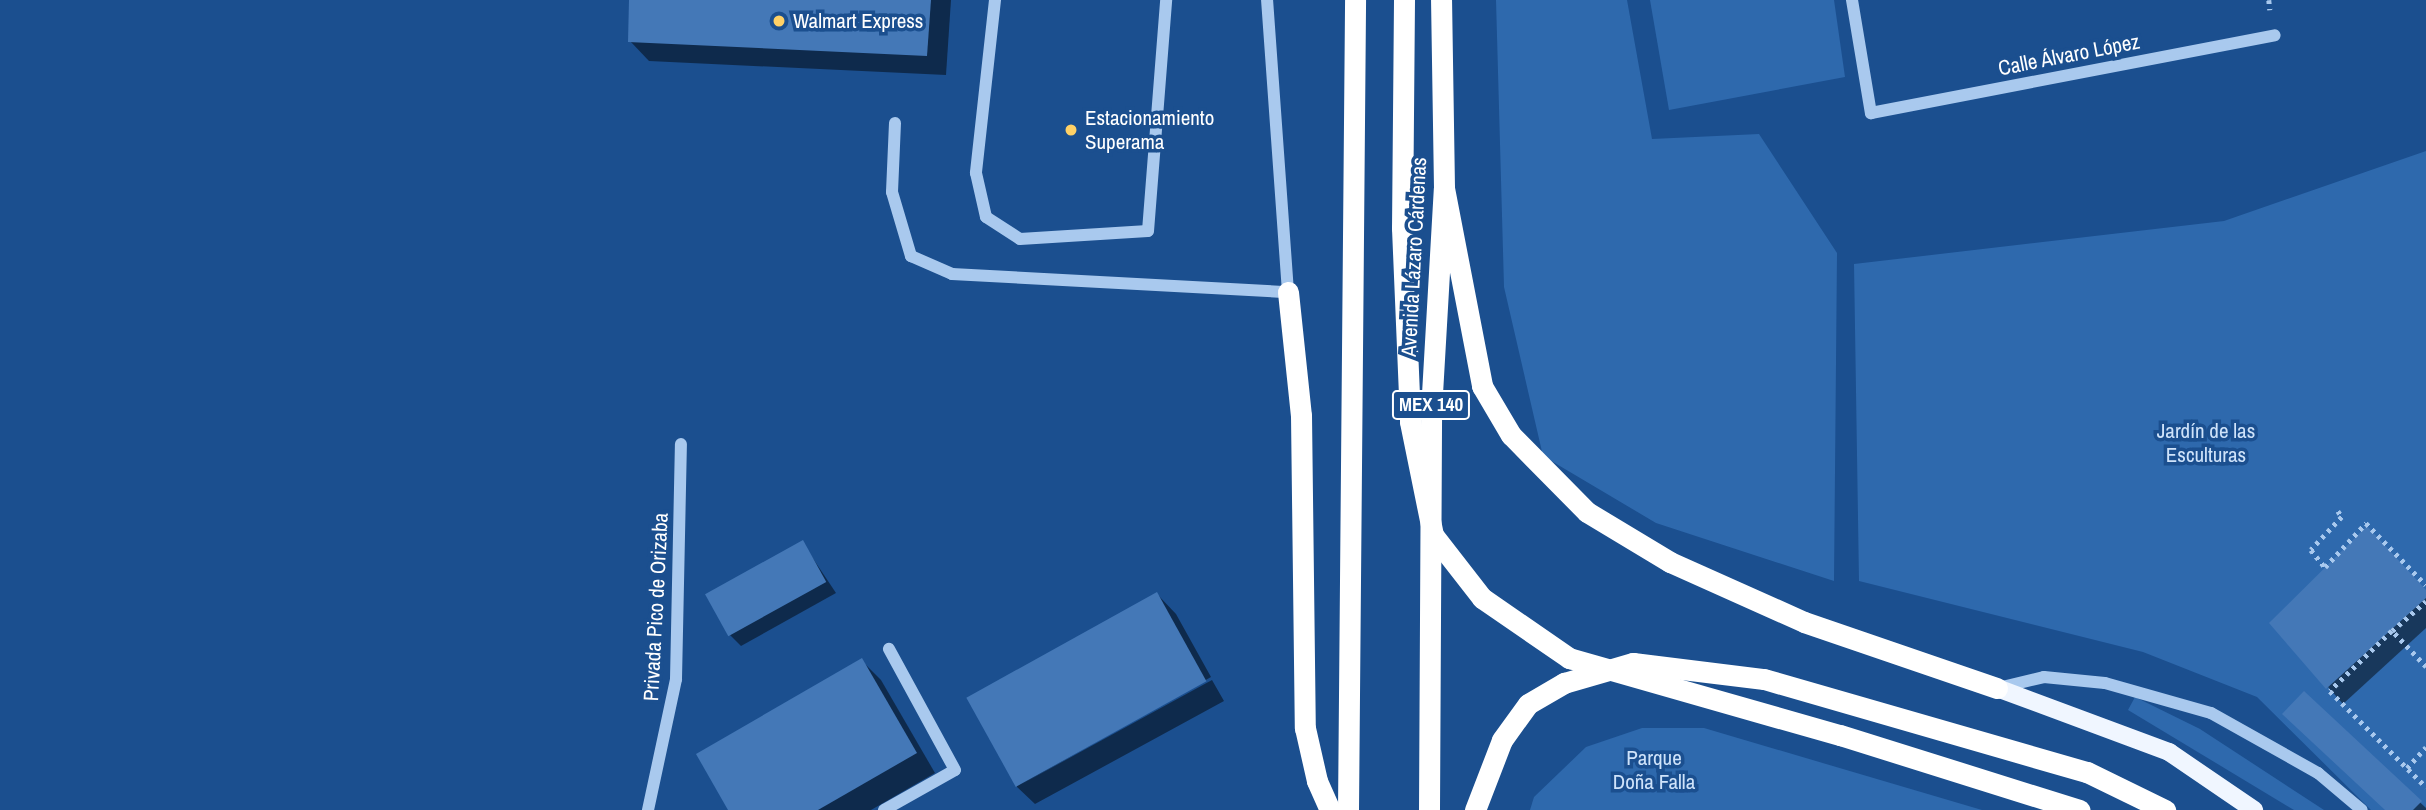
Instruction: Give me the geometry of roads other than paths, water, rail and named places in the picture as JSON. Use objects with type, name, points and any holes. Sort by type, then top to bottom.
[{"type":"highway","points":[[1348,810],[1355,0]]},
{"type":"highway","points":[[1404,0],[1402,228],[1410,422],[1433,535],[1482,598],[1569,658],[1840,735],[2081,810]]},
{"type":"highway","name":"Avenida Lázaro Cárdenas","points":[[1429,810],[1431,411],[1444,188],[1441,0]]},
{"type":"highway","points":[[1444,188],[1482,386],[1511,435],[1587,512],[1670,562],[1804,622],[1997,688]]},
{"type":"highway","points":[[1288,292],[1301,415],[1305,728],[1317,781],[1330,810]]},
{"type":"highway","points":[[1475,810],[1502,740],[1528,704],[1564,683],[1633,663],[1764,679],[2087,772],[2165,810]]},
{"type":"main road","points":[[1997,688],[2169,752],[2254,810]]},
{"type":"street","points":[[995,0],[976,173],[986,217],[1020,239],[1148,231],[1166,0]]},
{"type":"street","points":[[895,123],[892,192],[911,256],[952,274],[1288,292],[1267,0]]},
{"type":"street","name":"Calle Álvaro López","points":[[1852,0],[1871,113],[2275,35]]},
{"type":"street","name":"Privada Pico de Orizaba","points":[[648,810],[676,679],[681,444]]},
{"type":"street","points":[[884,810],[954,770],[889,649]]},
{"type":"street","points":[[1997,688],[2044,677],[2105,683],[2211,713],[2318,773],[2362,810]]},
{"type":"place","name":"Walmart Express","points":[[779,21]]},
{"type":"place","name":"Estacionamiento Superama","points":[[1071,130]]},
{"type":"park label","name":"Jardín de las Esculturas","points":[[2206,443]]},
{"type":"park label","name":"Parque Doña Falla","points":[[1654,770]]}]
